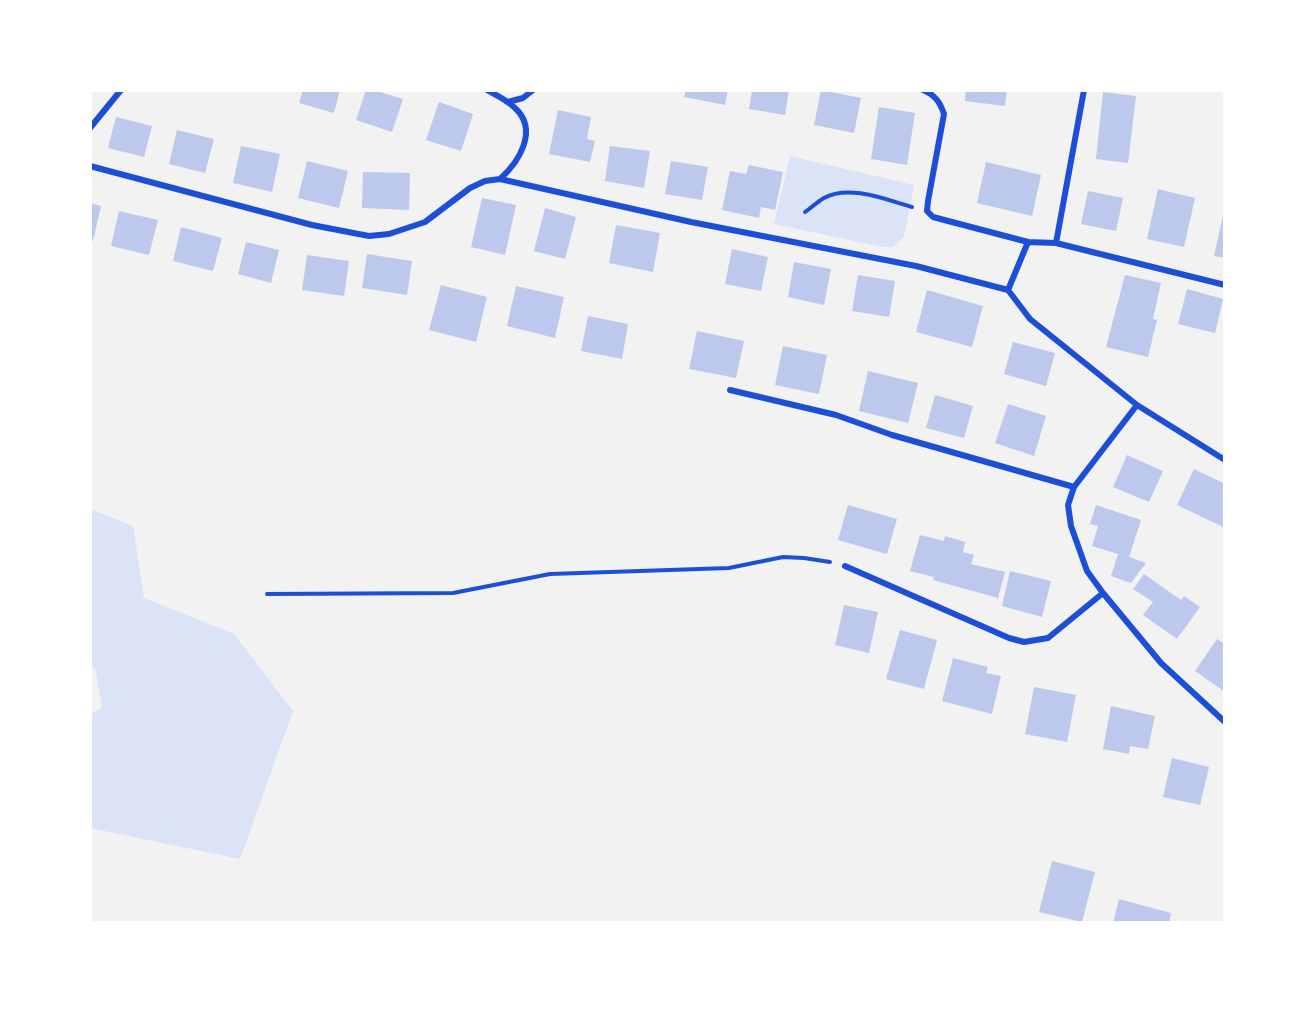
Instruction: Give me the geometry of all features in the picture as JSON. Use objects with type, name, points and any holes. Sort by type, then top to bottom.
[{"type":"street","points":[[90,128],[121,90]]},
{"type":"street","points":[[486,90],[508,102],[517,110],[526,132],[525,145],[516,163],[501,179]]},
{"type":"street","points":[[508,102],[523,98],[533,90]]},
{"type":"street","points":[[923,90],[934,96],[940,103],[944,114],[927,211],[933,217],[1028,242],[1056,243],[1225,285]]},
{"type":"street","points":[[1056,243],[1084,90]]},
{"type":"street","points":[[90,166],[312,225],[369,236],[389,234],[425,222],[470,188],[485,181],[501,179],[691,222],[916,266],[1008,290],[1030,319],[1137,405],[1225,460]]},
{"type":"street","points":[[1008,290],[1028,242]]},
{"type":"street","points":[[730,390],[836,415],[903,439],[1074,487]]},
{"type":"street","points":[[1137,405],[1074,487],[1068,505],[1071,526],[1087,571],[1103,593],[1161,663],[1225,722]]},
{"type":"street","points":[[845,566],[1009,638],[1024,642],[1048,638],[1103,593]]},
{"type":"path","points":[[805,212],[825,197],[857,193],[927,211]]},
{"type":"path","points":[[267,594],[453,593],[550,574],[729,568],[783,557],[804,558],[845,566]]},
{"type":"shaded area","points":[[790,156],[914,185],[904,237],[893,247],[882,247],[774,224]]},
{"type":"shaded area","points":[[90,509],[133,526],[144,598],[234,634],[293,711],[240,859],[90,828],[90,715],[102,707],[95,667],[90,666]]},
{"type":"building","points":[[303,90],[340,90],[334,113],[299,103]]},
{"type":"building","points":[[366,90],[403,99],[392,132],[356,120]]},
{"type":"building","points":[[686,90],[728,90],[725,105],[684,97]]},
{"type":"building","points":[[752,90],[789,90],[785,115],[749,109]]},
{"type":"building","points":[[821,90],[861,98],[854,133],[814,125]]},
{"type":"building","points":[[966,90],[1007,90],[1005,106],[965,101]]},
{"type":"building","points":[[1103,92],[1136,96],[1128,163],[1096,159]]},
{"type":"building","points":[[439,102],[473,114],[461,151],[426,140]]},
{"type":"building","points":[[879,107],[915,113],[907,165],[871,159]]},
{"type":"building","points":[[558,110],[591,117],[587,139],[595,141],[590,162],[549,154]]},
{"type":"building","points":[[116,117],[152,126],[144,157],[108,148]]},
{"type":"building","points":[[177,130],[214,139],[205,173],[169,164]]},
{"type":"building","points":[[241,146],[280,154],[272,192],[233,183]]},
{"type":"building","points":[[610,146],[650,151],[644,188],[605,181]]},
{"type":"building","points":[[307,161],[348,171],[339,208],[298,198]]},
{"type":"building","points":[[671,161],[708,167],[702,200],[665,194]]},
{"type":"building","points":[[986,162],[1041,175],[1032,216],[977,203]]},
{"type":"building","points":[[749,165],[783,172],[775,210],[761,207],[759,218],[722,210],[730,171],[746,174]]},
{"type":"building","points":[[363,172],[410,173],[409,210],[362,208]]},
{"type":"building","points":[[1158,189],[1195,198],[1184,247],[1147,239]]},
{"type":"building","points":[[1088,191],[1123,198],[1116,231],[1081,224]]},
{"type":"building","points":[[482,198],[516,205],[505,255],[471,247]]},
{"type":"building","points":[[90,203],[101,206],[93,241],[90,240]]},
{"type":"building","points":[[545,208],[576,217],[565,259],[534,251]]},
{"type":"building","points":[[119,211],[158,220],[149,255],[111,246]]},
{"type":"building","points":[[1225,211],[1225,258],[1214,256]]},
{"type":"building","points":[[616,225],[660,233],[653,272],[609,263]]},
{"type":"building","points":[[181,227],[222,238],[213,271],[173,261]]},
{"type":"building","points":[[246,242],[279,250],[271,283],[238,274]]},
{"type":"building","points":[[732,249],[768,257],[761,291],[725,284]]},
{"type":"building","points":[[367,254],[412,261],[407,295],[362,288]]},
{"type":"building","points":[[307,255],[349,261],[344,296],[302,290]]},
{"type":"building","points":[[794,262],[831,269],[824,305],[788,297]]},
{"type":"building","points":[[858,275],[895,281],[889,317],[852,311]]},
{"type":"building","points":[[1125,275],[1161,283],[1153,319],[1157,320],[1148,357],[1106,347]]},
{"type":"building","points":[[441,285],[487,297],[476,342],[429,330]]},
{"type":"building","points":[[516,286],[564,297],[555,338],[507,326]]},
{"type":"building","points":[[1187,289],[1223,299],[1215,333],[1178,324]]},
{"type":"building","points":[[927,290],[983,306],[972,347],[916,332]]},
{"type":"building","points":[[588,316],[628,324],[622,359],[581,351]]},
{"type":"building","points":[[697,331],[744,341],[736,378],[689,369]]},
{"type":"building","points":[[1013,342],[1055,353],[1046,386],[1004,374]]},
{"type":"building","points":[[783,346],[827,355],[819,394],[775,385]]},
{"type":"building","points":[[868,371],[918,383],[908,423],[859,411]]},
{"type":"building","points":[[935,395],[973,406],[964,438],[926,428]]},
{"type":"building","points":[[1008,404],[1046,416],[1034,456],[995,443]]},
{"type":"building","points":[[1127,455],[1163,471],[1149,502],[1113,487]]},
{"type":"building","points":[[1194,469],[1225,484],[1225,523],[1223,527],[1177,505]]},
{"type":"building","points":[[848,505],[897,519],[887,554],[838,540]]},
{"type":"building","points":[[1096,505],[1141,520],[1129,557],[1146,563],[1131,583],[1111,576],[1118,554],[1092,546],[1098,526],[1090,524]]},
{"type":"building","points":[[920,535],[944,541],[945,536],[965,542],[963,552],[974,555],[971,564],[1005,572],[998,598],[933,580],[934,577],[910,571]]},
{"type":"building","points":[[1010,571],[1051,581],[1042,617],[1002,606]]},
{"type":"building","points":[[1144,574],[1181,600],[1184,596],[1200,607],[1177,639],[1143,615],[1153,602],[1133,589]]},
{"type":"building","points":[[844,605],[878,612],[869,653],[835,645]]},
{"type":"building","points":[[900,630],[937,640],[924,689],[886,679]]},
{"type":"building","points":[[1217,639],[1225,644],[1225,692],[1195,671]]},
{"type":"building","points":[[953,658],[988,667],[986,673],[1001,676],[992,714],[942,701]]},
{"type":"building","points":[[1034,687],[1076,695],[1067,742],[1025,734]]},
{"type":"building","points":[[1111,706],[1155,716],[1148,749],[1130,746],[1129,754],[1103,749]]},
{"type":"building","points":[[1172,758],[1209,767],[1200,805],[1163,797]]},
{"type":"building","points":[[1052,861],[1095,872],[1082,922],[1039,912]]},
{"type":"building","points":[[1119,899],[1171,913],[1169,923],[1113,923]]}]
